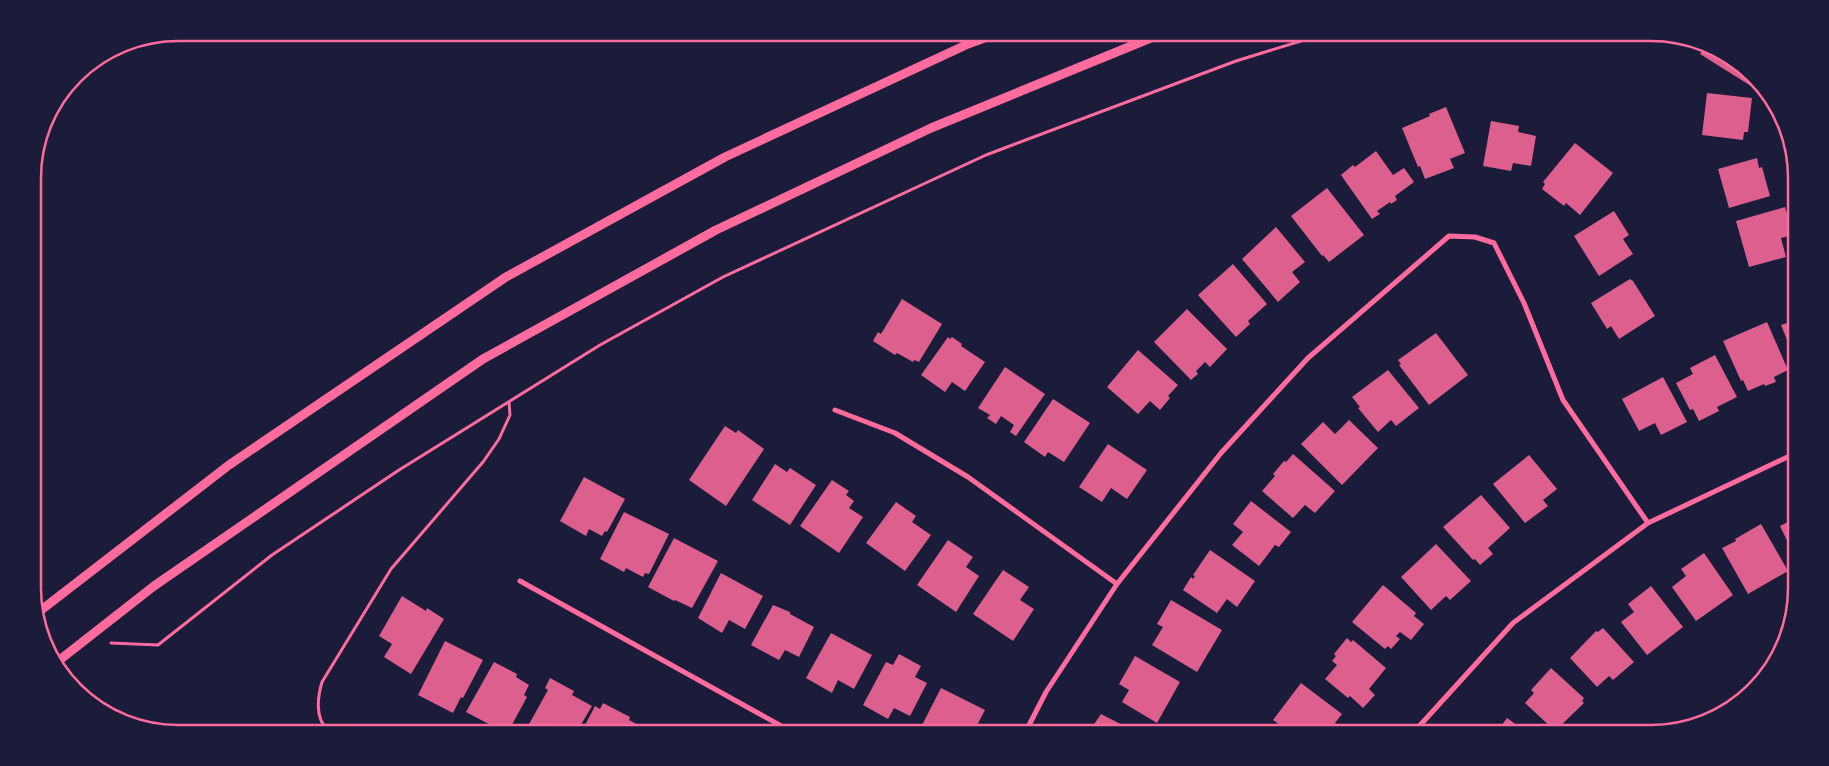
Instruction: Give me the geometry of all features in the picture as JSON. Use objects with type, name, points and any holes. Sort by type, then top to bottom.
[{"type":"street","points":[[43,608],[228,465],[506,277],[725,157],[974,41]]},
{"type":"street","points":[[61,659],[154,586],[492,354],[716,230],[931,128],[1140,41]]},
{"type":"street","points":[[1029,724],[1046,692],[1117,584],[1221,453],[1308,358],[1449,236],[1475,237],[1494,243],[1524,303],[1563,400],[1648,523]]},
{"type":"street","points":[[835,410],[895,433],[968,478],[1117,584]]},
{"type":"street","points":[[1422,724],[1513,622],[1648,523],[1788,458]]},
{"type":"street","points":[[520,581],[779,725]]},
{"type":"path","points":[[81,642],[158,645],[272,555],[399,470],[600,345],[723,277],[986,155],[1236,61],[1298,41]]},
{"type":"path","points":[[324,725],[318,710],[318,695],[322,682],[391,569],[482,462],[499,439],[510,415],[509,402]]},
{"type":"building","points":[[1701,51],[1712,55],[1727,64],[1748,81],[1751,86],[1700,54]]},
{"type":"building","points":[[1707,93],[1752,98],[1748,132],[1744,132],[1743,140],[1702,135]]},
{"type":"building","points":[[1446,107],[1465,153],[1450,159],[1454,168],[1425,179],[1402,128]]},
{"type":"building","points":[[1491,121],[1519,126],[1518,132],[1536,136],[1531,166],[1513,163],[1511,171],[1483,166]]},
{"type":"building","points":[[1575,143],[1613,173],[1580,215],[1566,203],[1564,206],[1542,189],[1545,184],[1543,182]]},
{"type":"building","points":[[1376,151],[1393,175],[1404,168],[1414,182],[1395,196],[1397,200],[1391,204],[1390,202],[1377,211],[1380,214],[1372,219],[1341,175]]},
{"type":"building","points":[[1757,158],[1759,168],[1762,167],[1770,196],[1729,208],[1718,169]]},
{"type":"building","points":[[1327,188],[1364,235],[1329,262],[1322,256],[1291,216]]},
{"type":"building","points":[[1785,207],[1788,218],[1788,236],[1781,238],[1786,257],[1749,267],[1736,221]]},
{"type":"building","points":[[1614,211],[1629,235],[1623,239],[1633,254],[1599,276],[1574,236]]},
{"type":"building","points":[[1276,227],[1305,262],[1292,272],[1300,282],[1278,302],[1242,259]]},
{"type":"building","points":[[1233,264],[1267,304],[1248,321],[1250,324],[1236,337],[1198,295]]},
{"type":"building","points":[[1630,279],[1655,316],[1619,339],[1611,326],[1607,329],[1591,303]]},
{"type":"building","points":[[902,299],[942,324],[919,362],[914,360],[913,362],[897,353],[895,355],[873,341],[878,332],[881,334]]},
{"type":"building","points":[[1187,309],[1227,349],[1210,367],[1205,362],[1196,371],[1198,374],[1191,380],[1154,342]]},
{"type":"building","points":[[1767,322],[1788,370],[1774,377],[1776,382],[1765,386],[1764,384],[1748,391],[1743,380],[1741,381],[1723,341]]},
{"type":"building","points":[[1788,323],[1788,342],[1781,325]]},
{"type":"building","points":[[1436,333],[1468,375],[1429,405],[1399,365],[1401,364],[1398,360]]},
{"type":"building","points":[[948,337],[950,339],[952,337],[962,344],[961,346],[985,362],[965,391],[952,382],[945,392],[921,375]]},
{"type":"building","points":[[1138,350],[1178,385],[1168,396],[1170,398],[1160,410],[1150,401],[1138,414],[1107,387]]},
{"type":"building","points":[[1715,355],[1737,397],[1717,407],[1719,411],[1699,421],[1693,409],[1690,410],[1676,383],[1693,374],[1690,368]]},
{"type":"building","points":[[1005,367],[1045,394],[1016,436],[1010,432],[1014,425],[1001,416],[996,424],[987,418],[990,415],[978,408]]},
{"type":"building","points":[[1388,370],[1419,408],[1396,426],[1391,420],[1378,432],[1358,408],[1360,407],[1352,397]]},
{"type":"building","points":[[1663,377],[1687,422],[1661,435],[1655,423],[1639,431],[1622,399]]},
{"type":"building","points":[[1053,399],[1090,423],[1064,462],[1048,452],[1045,457],[1024,442]]},
{"type":"building","points":[[1349,420],[1378,448],[1342,485],[1301,444],[1323,422],[1335,434]]},
{"type":"building","points":[[725,426],[736,433],[738,430],[764,449],[726,506],[689,480]]},
{"type":"building","points":[[1108,444],[1147,470],[1127,499],[1111,488],[1102,502],[1079,487]]},
{"type":"building","points":[[1293,454],[1335,491],[1315,513],[1305,505],[1293,518],[1262,491],[1275,476],[1273,474]]},
{"type":"building","points":[[1529,455],[1557,489],[1543,500],[1548,506],[1525,523],[1493,484]]},
{"type":"building","points":[[775,464],[787,472],[790,468],[816,485],[790,525],[752,500]]},
{"type":"building","points":[[584,477],[625,499],[607,532],[605,531],[602,536],[589,529],[586,536],[560,521]]},
{"type":"building","points":[[832,480],[849,491],[846,495],[854,501],[849,508],[863,517],[839,553],[800,526]]},
{"type":"building","points":[[1481,495],[1510,528],[1488,548],[1493,554],[1480,565],[1475,559],[1473,560],[1443,527]]},
{"type":"building","points":[[1251,501],[1291,532],[1279,547],[1275,545],[1259,566],[1232,545],[1243,532],[1233,524]]},
{"type":"building","points":[[896,502],[916,516],[912,522],[931,535],[905,571],[866,543]]},
{"type":"building","points":[[624,512],[669,534],[649,574],[645,573],[643,577],[626,568],[624,572],[600,559]]},
{"type":"building","points":[[1788,522],[1788,542],[1780,526]]},
{"type":"building","points":[[1761,524],[1788,571],[1748,594],[1722,548]]},
{"type":"building","points":[[674,538],[718,561],[692,608],[648,587]]},
{"type":"building","points":[[948,540],[973,557],[966,567],[979,576],[956,612],[917,585]]},
{"type":"building","points":[[1436,544],[1471,581],[1450,600],[1446,596],[1431,610],[1401,577]]},
{"type":"building","points":[[1210,550],[1255,581],[1237,607],[1227,599],[1217,613],[1183,590],[1191,577],[1193,579],[1195,576],[1193,575]]},
{"type":"building","points":[[1704,553],[1733,595],[1696,621],[1672,587],[1686,576],[1681,569]]},
{"type":"building","points":[[1003,570],[1029,587],[1020,600],[1034,609],[1013,641],[973,614]]},
{"type":"building","points":[[721,573],[763,596],[745,629],[729,620],[722,633],[698,618]]},
{"type":"building","points":[[1383,585],[1416,613],[1414,616],[1424,624],[1411,640],[1400,632],[1396,636],[1400,639],[1391,649],[1388,646],[1385,649],[1352,622]]},
{"type":"building","points":[[1651,586],[1683,627],[1647,655],[1621,622],[1634,612],[1628,604]]},
{"type":"building","points":[[402,596],[426,611],[427,608],[444,619],[411,674],[384,657],[392,644],[379,636]]},
{"type":"building","points":[[1171,600],[1222,630],[1197,672],[1152,645],[1163,627],[1157,624]]},
{"type":"building","points":[[773,605],[790,612],[790,614],[814,627],[799,657],[785,650],[779,660],[751,645]]},
{"type":"building","points":[[1603,628],[1634,662],[1613,680],[1609,676],[1597,687],[1570,658],[1596,631],[1598,632]]},
{"type":"building","points":[[831,633],[872,655],[854,689],[838,680],[832,693],[806,678]]},
{"type":"building","points":[[1347,638],[1351,642],[1353,640],[1386,668],[1369,689],[1375,695],[1363,708],[1350,696],[1348,698],[1325,679],[1337,665],[1332,661],[1336,656],[1334,654]]},
{"type":"building","points":[[445,641],[483,660],[453,713],[418,695]]},
{"type":"building","points":[[899,654],[921,666],[915,677],[927,683],[910,716],[894,708],[888,719],[863,705],[886,662],[893,665]]},
{"type":"building","points":[[1135,656],[1180,682],[1157,723],[1122,702],[1129,690],[1119,684]]},
{"type":"building","points":[[494,662],[517,674],[516,677],[529,685],[524,695],[527,697],[512,725],[490,725],[466,712]]},
{"type":"building","points":[[1551,668],[1584,698],[1582,701],[1584,703],[1562,724],[1548,724],[1525,703],[1534,693],[1531,690]]},
{"type":"building","points":[[550,678],[574,691],[572,695],[592,706],[581,725],[529,725],[548,690],[545,688]]},
{"type":"building","points":[[1301,683],[1342,714],[1335,723],[1336,724],[1279,724],[1273,720]]},
{"type":"building","points":[[941,688],[985,710],[977,724],[922,724]]},
{"type":"building","points":[[603,703],[630,717],[629,720],[638,725],[585,725],[595,706],[600,709]]},
{"type":"building","points":[[1101,714],[1121,724],[1094,724]]},
{"type":"building","points":[[1507,718],[1516,724],[1503,724]]}]
